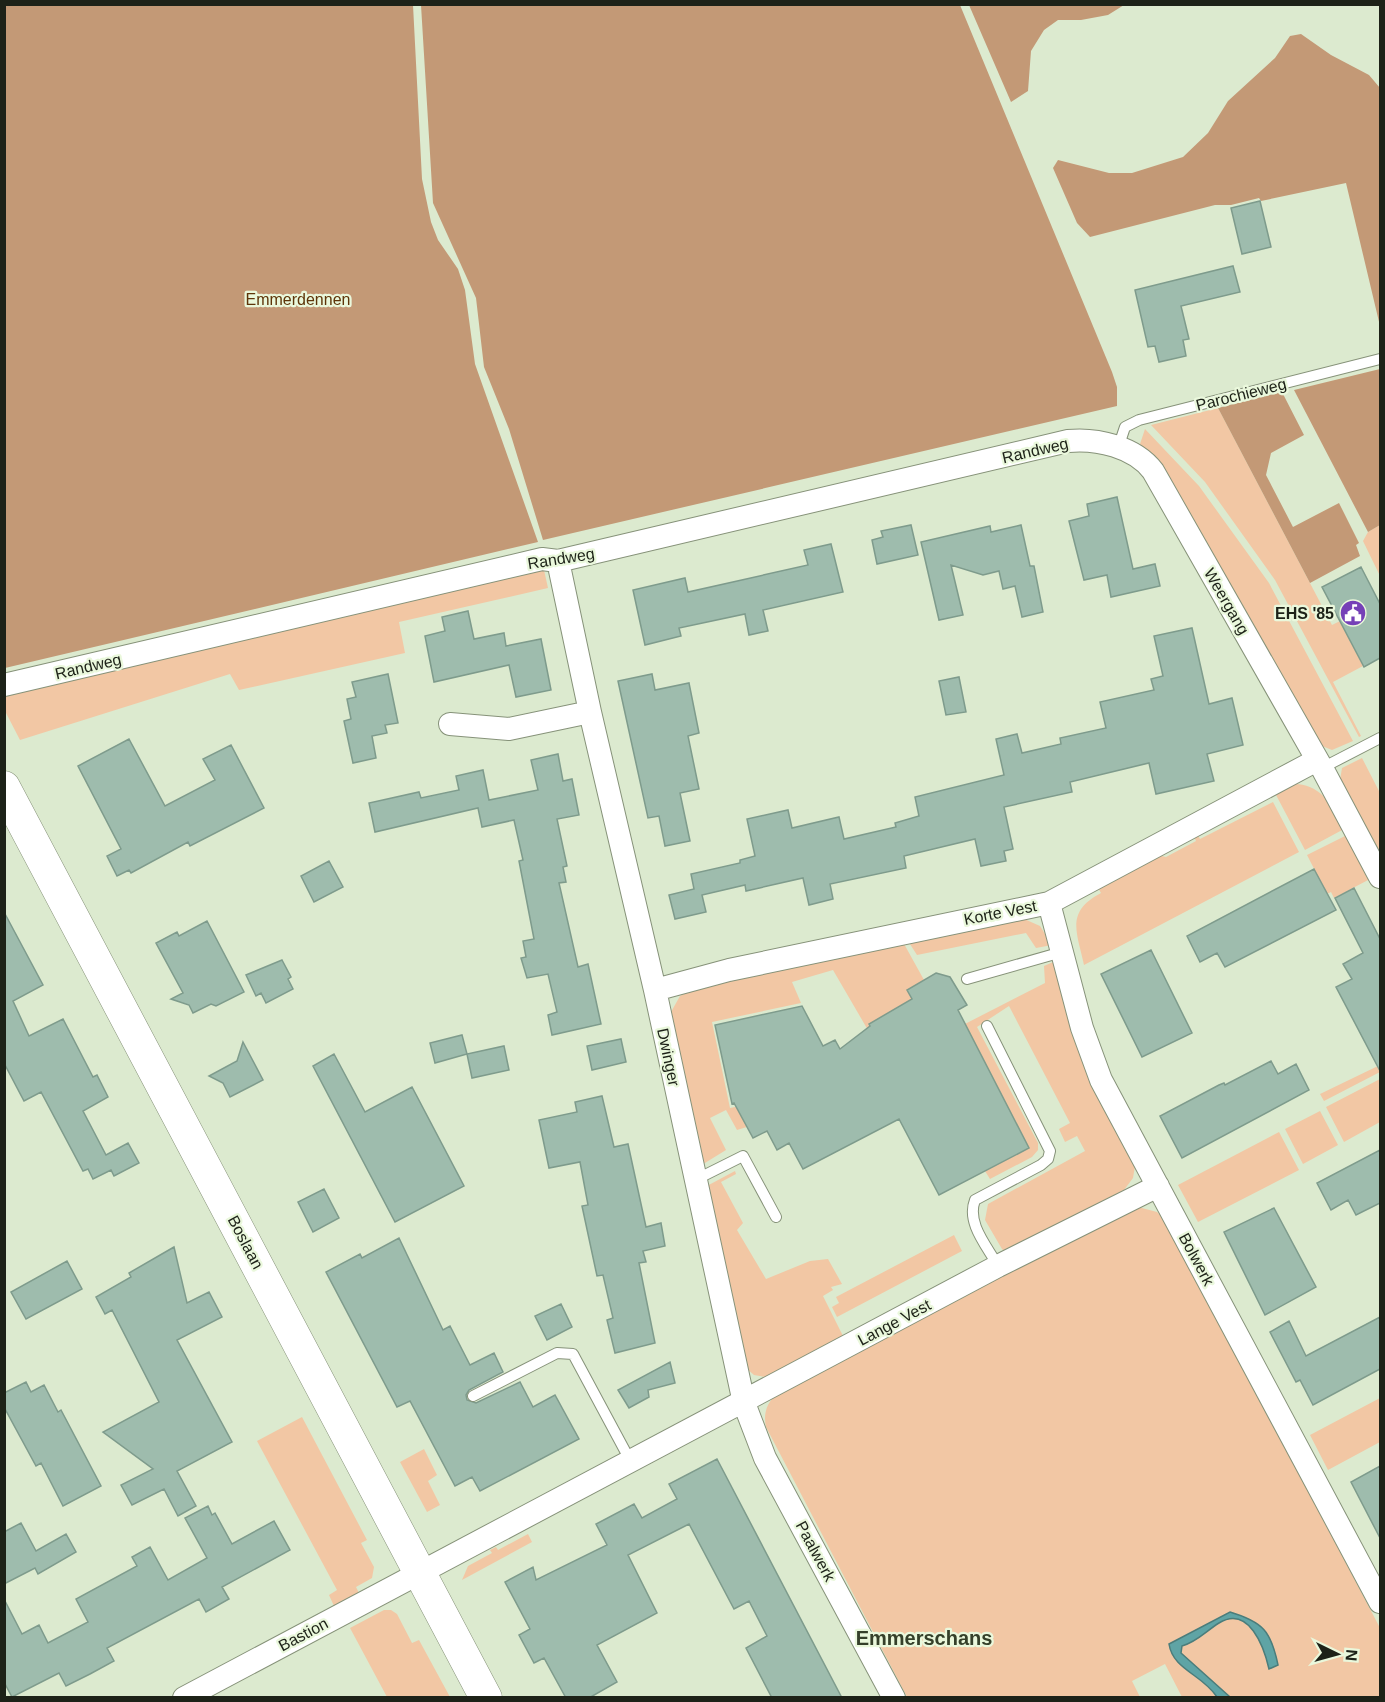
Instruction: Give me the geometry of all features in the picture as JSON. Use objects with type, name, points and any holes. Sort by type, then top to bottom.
[{"type":"main road","name":"Boslaan","points":[[4,787],[486,1698]]},
{"type":"street","name":"Randweg","points":[[4,685],[542,559],[558,561],[1068,441],[1099,441],[1118,448]]},
{"type":"street","name":"Weergang","points":[[1118,448],[1146,461],[1153,471],[1320,764],[1380,877]]},
{"type":"street","name":"Dwinger","points":[[558,561],[590,712],[655,990],[744,1402]]},
{"type":"street","points":[[450,724],[509,729],[590,712]]},
{"type":"street","name":"Korte Vest","points":[[655,990],[729,970],[1049,903],[1320,764]]},
{"type":"street","name":"Bolwerk","points":[[1049,903],[1082,1028],[1101,1080],[1380,1602]]},
{"type":"street","name":"Lange Vest","points":[[421,1572],[632,1463],[998,1266],[1158,1186]]},
{"type":"street","name":"Paalwerk","points":[[744,1402],[765,1458],[894,1698]]},
{"type":"street","name":"Bastion","points":[[184,1698],[421,1572]]},
{"type":"lane","name":"Parochieweg","points":[[1118,448],[1125,426],[1139,420],[1380,359]]},
{"type":"lane","points":[[1320,764],[1380,738]]},
{"type":"lane","points":[[967,979],[1062,952]]},
{"type":"lane","points":[[987,1026],[1050,1151],[1048,1159],[1041,1165],[975,1200],[971,1209],[972,1220],[998,1266]]},
{"type":"lane","points":[[695,1180],[743,1156],[776,1217]]},
{"type":"lane","points":[[473,1396],[557,1353],[573,1354],[632,1463]]},
{"type":"shaded area","points":[[1218,408],[1332,625],[1340,621],[1363,666],[1333,682],[1361,736],[1359,737],[1275,580],[1205,482],[1151,425]]},
{"type":"shaded area","points":[[1145,429],[1199,486],[1269,583],[1353,741],[1332,750],[1322,746],[1140,444]]},
{"type":"shaded area","points":[[1380,525],[1380,576],[1363,541],[1368,532]]},
{"type":"shaded area","points":[[544,570],[548,588],[399,622],[405,653],[239,690],[230,674],[20,740],[5,711],[4,691]]},
{"type":"shaded area","points":[[1362,758],[1380,793],[1380,856],[1340,780],[1342,768]]},
{"type":"shaded area","points":[[1296,784],[1320,793],[1331,806],[1344,829],[1305,850],[1275,793]]},
{"type":"shaded area","points":[[1273,802],[1299,852],[1084,965],[1076,924],[1082,908],[1101,893],[1097,886],[1157,855],[1166,857],[1196,841],[1194,836],[1197,834],[1200,839]]},
{"type":"shaded area","points":[[1347,835],[1370,879],[1334,898],[1331,892],[1327,894],[1307,855]]},
{"type":"shaded area","points":[[1022,918],[1040,926],[1052,945],[1036,948],[1026,933],[917,955],[908,941]]},
{"type":"shaded area","points":[[903,942],[924,980],[907,990],[912,999],[869,1024],[959,1027],[1045,983],[1044,966],[1053,962],[1135,1166],[1133,1178],[1124,1190],[1004,1251],[985,1220],[988,1204],[1085,1151],[1077,1136],[1065,1142],[1059,1129],[1070,1123],[1009,1006],[977,1027],[1038,1143],[1038,1150],[1032,1157],[990,1179],[985,1171],[1029,1148],[977,1048],[897,1080],[833,970],[792,982],[801,1003],[712,1022],[730,1108],[740,1106],[750,1126],[737,1130],[726,1110],[710,1118],[726,1150],[700,1166],[671,1012],[680,996],[697,988]]},
{"type":"shaded area","points":[[1380,1065],[1380,1072],[1324,1101],[1320,1094]]},
{"type":"shaded area","points":[[1380,1079],[1380,1122],[1344,1142],[1326,1107]]},
{"type":"shaded area","points":[[1320,1111],[1338,1145],[1303,1164],[1285,1129]]},
{"type":"shaded area","points":[[1279,1132],[1299,1170],[1198,1222],[1178,1185]]},
{"type":"shaded area","points":[[735,1171],[736,1174],[721,1182],[743,1223],[737,1230],[766,1279],[810,1261],[828,1259],[842,1284],[831,1287],[833,1290],[823,1296],[844,1338],[765,1377],[754,1375],[746,1368],[705,1187]]},
{"type":"shaded area","points":[[1138,1207],[1157,1212],[1168,1223],[1380,1628],[1380,1697],[1182,1697],[1165,1664],[1132,1681],[1140,1697],[907,1697],[766,1427],[767,1408],[778,1393],[1130,1209]]},
{"type":"shaded area","points":[[954,1235],[962,1251],[837,1317],[832,1307],[839,1303],[836,1297]]},
{"type":"shaded area","points":[[1380,1398],[1380,1442],[1328,1470],[1310,1435]]},
{"type":"shaded area","points":[[302,1417],[367,1540],[361,1543],[374,1567],[372,1578],[356,1587],[359,1593],[334,1606],[329,1595],[337,1590],[257,1441]]},
{"type":"shaded area","points":[[424,1449],[437,1475],[428,1481],[440,1505],[427,1512],[400,1462]]},
{"type":"shaded area","points":[[528,1534],[532,1542],[462,1580],[468,1566],[492,1553],[490,1550],[496,1547],[498,1550]]},
{"type":"shaded area","points":[[384,1610],[391,1610],[397,1614],[412,1643],[419,1640],[450,1697],[387,1697],[350,1628]]},
{"type":"green space","name":"Emmerdennen","points":[[4,5],[413,5],[422,179],[431,222],[438,240],[458,269],[465,290],[475,364],[538,542],[5,668]]},
{"type":"green space","points":[[421,5],[960,5],[1112,372],[1117,387],[1117,406],[543,540],[509,429],[484,367],[476,298],[433,203]]},
{"type":"green space","points":[[969,5],[1124,5],[1108,15],[1081,20],[1058,20],[1044,30],[1031,51],[1028,91],[1011,102]]},
{"type":"green space","points":[[1301,34],[1331,55],[1369,75],[1380,88],[1380,326],[1346,183],[1261,201],[1259,198],[1231,205],[1215,205],[1090,237],[1077,223],[1053,168],[1058,160],[1109,173],[1132,173],[1183,157],[1208,133],[1228,101],[1275,58],[1290,36]]},
{"type":"green space","points":[[1380,369],[1380,525],[1368,532],[1294,390]]},
{"type":"green space","points":[[1282,392],[1304,435],[1271,453],[1266,475],[1293,527],[1339,503],[1359,543],[1356,545],[1360,556],[1310,583],[1218,408]]},
{"type":"water","points":[[1230,1612],[1258,1624],[1264,1630],[1272,1644],[1278,1665],[1269,1669],[1259,1640],[1247,1624],[1239,1619],[1219,1623],[1197,1639],[1182,1646],[1181,1653],[1230,1697],[1217,1697],[1211,1689],[1176,1660],[1169,1644]]},
{"type":"building","points":[[1260,201],[1271,247],[1242,254],[1231,208]]},
{"type":"building","points":[[1233,266],[1240,292],[1181,306],[1189,339],[1183,340],[1186,356],[1159,362],[1155,346],[1148,347],[1135,290]]},
{"type":"building","points":[[1117,497],[1133,569],[1155,564],[1160,586],[1111,597],[1107,575],[1084,580],[1069,521],[1089,516],[1087,504]]},
{"type":"building","points":[[911,525],[918,555],[877,564],[872,540],[883,537],[881,531]]},
{"type":"building","points":[[1021,525],[1030,566],[1034,566],[1043,612],[1022,617],[1015,586],[1003,589],[999,571],[983,575],[951,565],[963,615],[939,620],[921,542],[990,526],[991,532]]},
{"type":"building","points":[[831,544],[843,592],[763,610],[768,631],[749,635],[745,614],[679,628],[681,636],[645,645],[633,590],[685,578],[688,592],[808,565],[804,550]]},
{"type":"building","points":[[1361,567],[1380,604],[1380,658],[1364,667],[1322,587]]},
{"type":"building","points":[[468,611],[474,639],[504,633],[506,646],[541,639],[551,690],[516,697],[509,665],[434,682],[425,636],[445,631],[442,617]]},
{"type":"building","points":[[1192,628],[1209,704],[1232,698],[1243,745],[1207,754],[1214,781],[1156,794],[1149,763],[1070,782],[1072,792],[1004,807],[1013,849],[1004,851],[1006,861],[981,866],[975,839],[904,856],[906,868],[830,884],[833,899],[809,905],[803,878],[746,891],[745,885],[702,895],[706,912],[675,919],[669,895],[694,889],[691,874],[740,863],[740,860],[755,856],[747,819],[788,810],[792,828],[839,817],[844,839],[896,827],[895,823],[919,816],[915,797],[1004,775],[996,739],[1017,734],[1022,753],[1061,744],[1060,738],[1106,728],[1100,702],[1154,690],[1151,679],[1163,676],[1154,636]]},
{"type":"building","points":[[388,674],[398,723],[385,725],[387,733],[372,736],[376,758],[353,763],[344,721],[351,719],[347,699],[356,697],[352,682]]},
{"type":"building","points":[[652,674],[655,690],[689,683],[699,733],[688,736],[699,789],[680,793],[690,841],[665,846],[659,816],[648,818],[618,681]]},
{"type":"building","points":[[959,677],[966,712],[946,715],[939,681]]},
{"type":"building","points":[[129,739],[165,806],[215,780],[203,759],[231,745],[264,808],[190,846],[188,842],[131,873],[129,870],[117,876],[107,856],[121,849],[78,766]]},
{"type":"building","points":[[558,754],[563,781],[572,779],[579,815],[557,819],[567,866],[563,867],[566,882],[559,883],[578,967],[588,964],[601,1024],[552,1035],[548,1015],[557,1012],[548,974],[527,978],[521,958],[526,957],[523,941],[534,939],[519,861],[523,860],[514,820],[482,827],[478,808],[375,832],[369,803],[419,792],[421,798],[459,790],[456,776],[483,770],[489,800],[538,790],[531,760]]},
{"type":"building","points":[[329,861],[343,887],[314,902],[301,876]]},
{"type":"building","points":[[1314,869],[1336,910],[1225,967],[1217,953],[1200,962],[1187,936]]},
{"type":"building","points":[[1354,888],[1380,939],[1380,1071],[1336,987],[1352,979],[1343,964],[1363,953],[1335,898]]},
{"type":"building","points":[[4,912],[43,985],[13,1001],[29,1036],[63,1019],[93,1077],[97,1075],[108,1097],[83,1111],[106,1155],[128,1143],[139,1163],[114,1176],[111,1170],[93,1179],[88,1169],[83,1171],[41,1092],[24,1101],[4,1063]]},
{"type":"building","points":[[207,921],[244,992],[216,1006],[211,1004],[193,1013],[189,1005],[171,999],[183,993],[156,943],[177,932],[179,936]]},
{"type":"building","points":[[1151,950],[1192,1033],[1142,1057],[1101,974]]},
{"type":"building","points":[[282,960],[291,977],[288,979],[293,989],[266,1003],[261,993],[256,996],[246,975]]},
{"type":"building","points":[[936,973],[950,977],[967,1005],[958,1010],[1029,1148],[939,1195],[899,1119],[803,1169],[789,1143],[777,1150],[767,1131],[753,1138],[734,1103],[732,1104],[715,1025],[802,1006],[823,1046],[835,1040],[840,1049],[870,1026],[869,1024],[912,999],[907,990]]},
{"type":"building","points":[[462,1035],[467,1054],[435,1063],[430,1043]]},
{"type":"building","points":[[621,1039],[626,1062],[592,1070],[587,1046]]},
{"type":"building","points":[[243,1042],[263,1080],[230,1097],[223,1083],[209,1076],[237,1061]]},
{"type":"building","points":[[504,1046],[509,1070],[472,1078],[467,1054]]},
{"type":"building","points":[[334,1054],[365,1112],[412,1087],[464,1186],[395,1222],[313,1066]]},
{"type":"building","points":[[1271,1061],[1278,1074],[1296,1064],[1309,1090],[1182,1158],[1160,1116]]},
{"type":"building","points":[[602,1096],[614,1147],[628,1144],[646,1227],[661,1223],[665,1246],[643,1251],[646,1262],[639,1263],[655,1343],[615,1353],[607,1320],[613,1318],[603,1275],[597,1276],[582,1206],[588,1205],[580,1162],[549,1168],[539,1120],[577,1112],[575,1102]]},
{"type":"building","points":[[1380,1150],[1380,1203],[1356,1215],[1348,1200],[1331,1210],[1317,1183]]},
{"type":"building","points":[[324,1189],[339,1218],[313,1232],[298,1202]]},
{"type":"building","points":[[1274,1208],[1316,1287],[1265,1315],[1224,1232]]},
{"type":"building","points":[[399,1238],[443,1330],[450,1326],[470,1365],[494,1353],[503,1372],[469,1390],[466,1395],[467,1400],[476,1403],[520,1382],[533,1407],[555,1395],[579,1439],[480,1491],[472,1477],[455,1486],[410,1401],[397,1407],[326,1272],[360,1254],[362,1258]]},
{"type":"building","points":[[174,1247],[187,1303],[209,1292],[222,1317],[177,1340],[232,1442],[177,1471],[196,1506],[178,1516],[164,1489],[132,1505],[121,1485],[153,1469],[103,1432],[159,1402],[112,1310],[105,1314],[96,1297],[131,1277],[129,1273]]},
{"type":"building","points":[[67,1261],[82,1289],[26,1319],[11,1292]]},
{"type":"building","points":[[561,1304],[572,1327],[547,1340],[535,1316]]},
{"type":"building","points":[[1380,1317],[1380,1369],[1313,1405],[1300,1380],[1296,1382],[1270,1332],[1289,1321],[1306,1356]]},
{"type":"building","points":[[670,1362],[675,1383],[648,1390],[649,1397],[629,1408],[618,1390]]},
{"type":"building","points":[[26,1382],[31,1392],[44,1385],[58,1412],[61,1410],[101,1486],[63,1506],[41,1463],[36,1466],[4,1407],[4,1393]]},
{"type":"building","points":[[717,1459],[842,1698],[772,1698],[746,1648],[767,1636],[749,1601],[734,1609],[689,1524],[628,1555],[657,1613],[597,1645],[617,1682],[589,1698],[566,1698],[544,1658],[534,1663],[519,1635],[530,1629],[505,1582],[533,1567],[536,1580],[607,1545],[596,1524],[634,1504],[642,1518],[677,1499],[669,1484]]},
{"type":"building","points":[[1380,1466],[1380,1538],[1351,1482]]},
{"type":"building","points":[[208,1506],[212,1515],[215,1513],[232,1544],[274,1521],[290,1550],[222,1587],[229,1599],[206,1612],[199,1599],[107,1648],[114,1661],[90,1674],[66,1686],[59,1673],[12,1697],[4,1682],[4,1599],[22,1634],[39,1625],[48,1643],[88,1622],[76,1599],[137,1566],[132,1557],[150,1547],[168,1580],[207,1558],[185,1518]]},
{"type":"building","points":[[21,1523],[36,1551],[66,1534],[76,1552],[38,1574],[35,1568],[4,1584],[4,1532]]},
{"type":"place","name":"EHS '85","points":[[1353,613]]},
{"type":"district","name":"Emmerschans","points":[[924,1638]]}]
